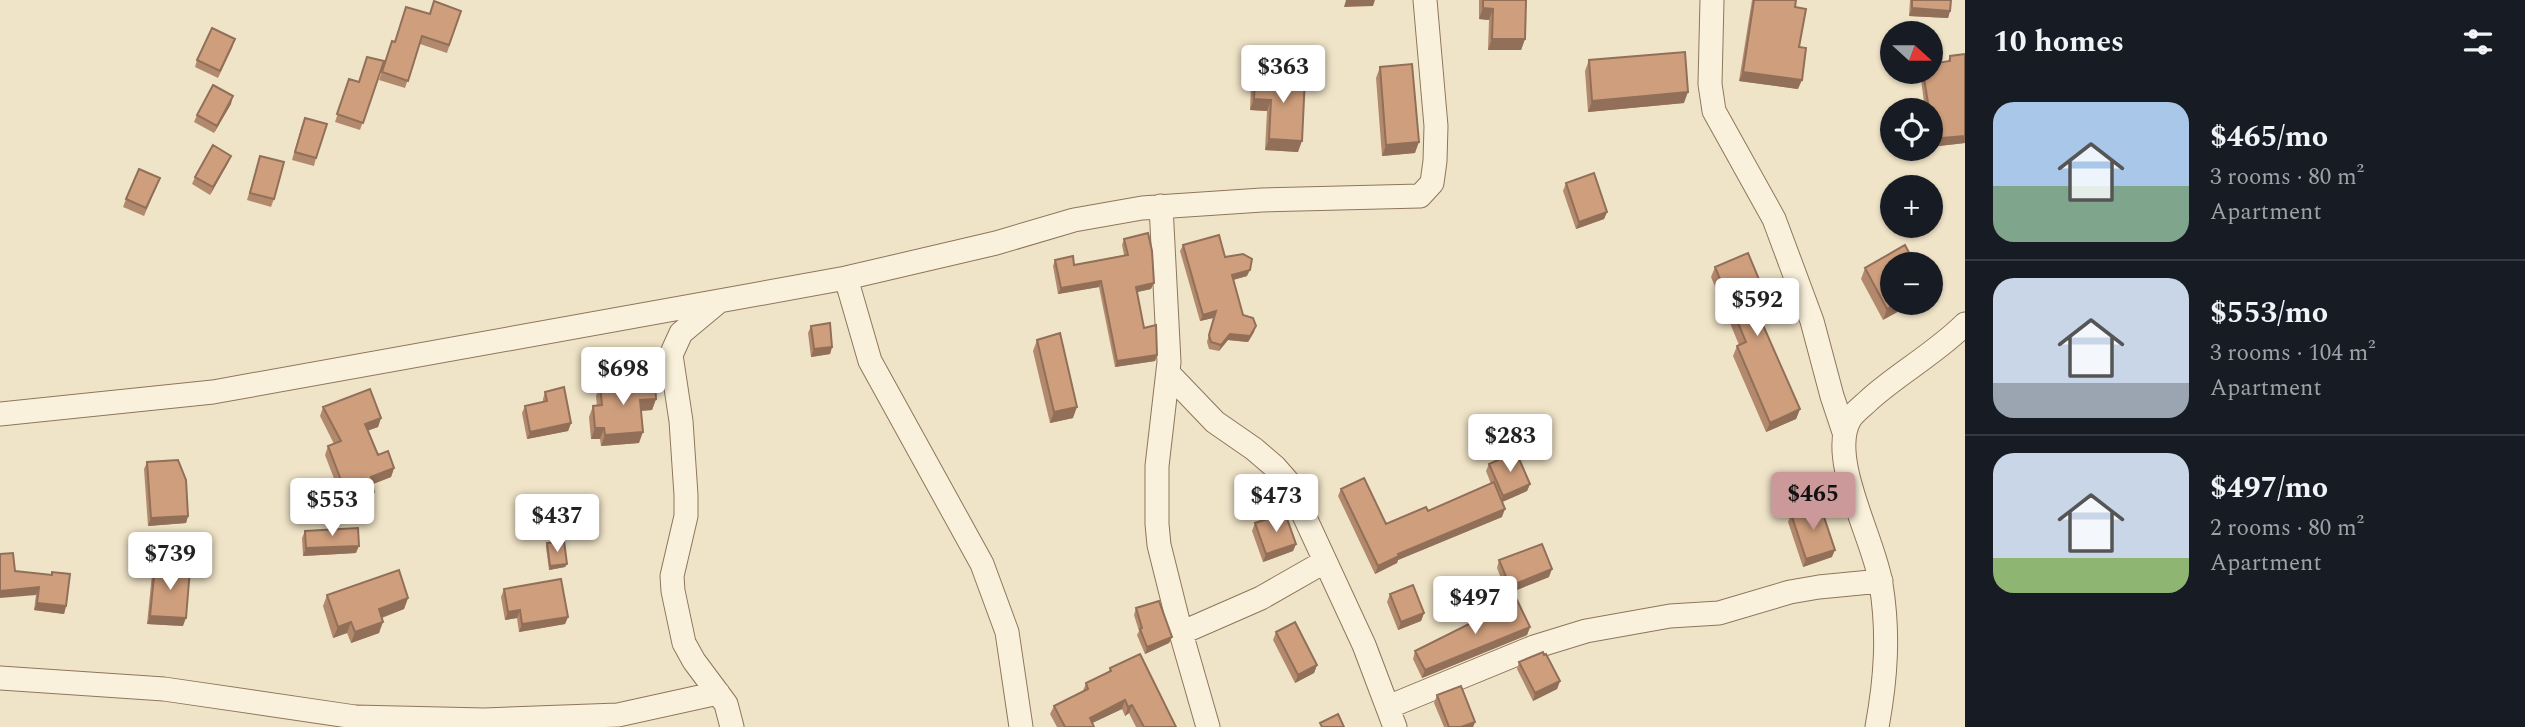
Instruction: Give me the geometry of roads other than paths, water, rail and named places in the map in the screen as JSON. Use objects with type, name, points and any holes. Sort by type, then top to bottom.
[{"type":"street","points":[[0,414],[213,392],[719,302],[846,278],[996,243],[1074,220],[1161,206],[1420,196],[1432,183],[1435,161],[1436,126],[1426,0]]},
{"type":"street","points":[[1712,0],[1710,84],[1714,111],[1774,219],[1812,321],[1844,432]]},
{"type":"street","points":[[1161,206],[1168,373],[1157,466],[1157,524],[1159,545],[1181,633],[1208,727]]},
{"type":"street","points":[[846,278],[870,360],[982,564],[997,599],[1007,632],[1021,727]]},
{"type":"street","points":[[719,302],[681,334],[671,355],[683,445],[686,516],[673,576],[673,591],[684,643],[694,662],[726,704],[732,727]]},
{"type":"street","points":[[1877,727],[1885,687],[1887,631],[1881,581],[1850,485],[1843,452],[1844,432],[1850,417],[1887,384],[1965,324]]},
{"type":"street","points":[[1168,373],[1215,422],[1264,458],[1289,483],[1364,645],[1392,717],[1534,647],[1586,631],[1657,618],[1719,613],[1790,592],[1881,581]]},
{"type":"street","points":[[1181,633],[1261,598],[1324,562]]},
{"type":"street","points":[[0,678],[164,689],[355,717],[484,720],[618,715],[718,693]]}]
